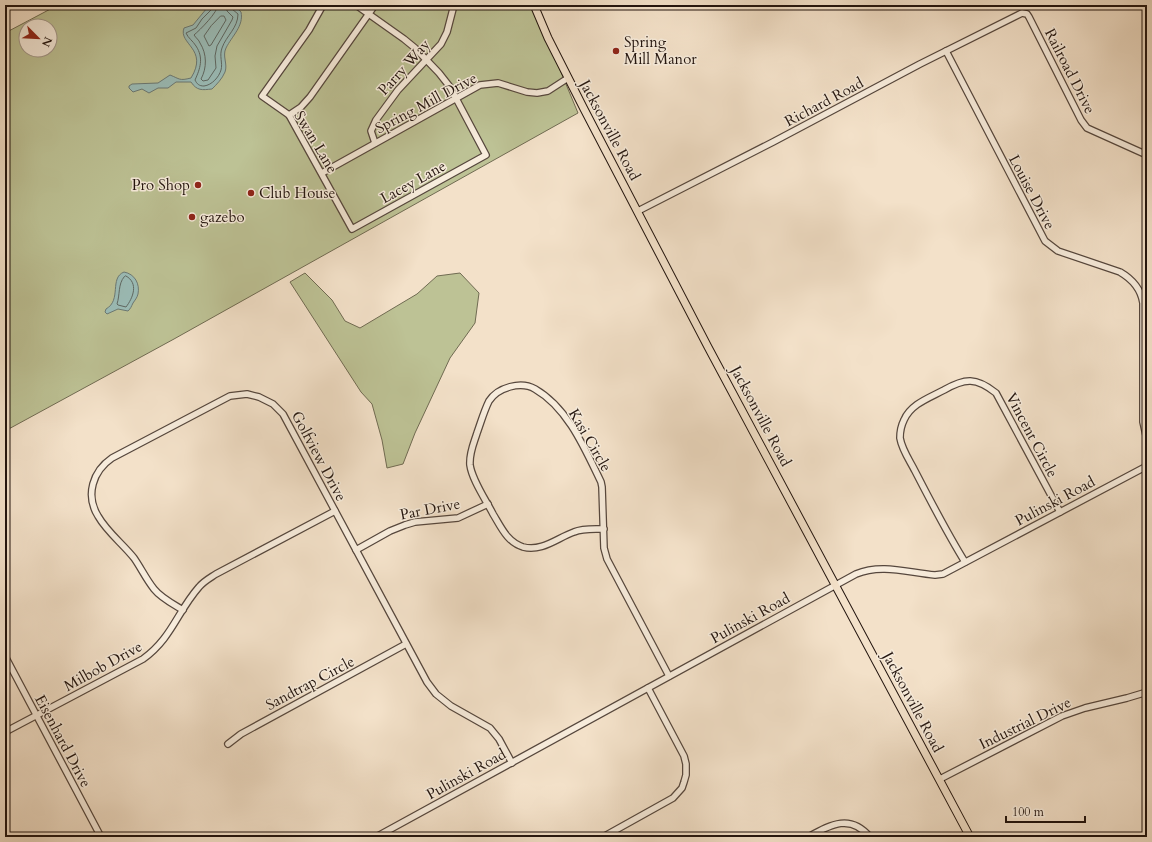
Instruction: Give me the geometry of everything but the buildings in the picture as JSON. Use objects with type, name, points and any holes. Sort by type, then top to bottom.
[{"type":"main road","name":"Jacksonville Road","points":[[534,5],[548,38],[568,78],[708,347],[970,837]]},
{"type":"street","name":"Swan Lane","points":[[323,5],[308,30],[262,96],[289,116],[322,173],[352,230]]},
{"type":"street","points":[[356,5],[404,39],[427,59],[444,80],[455,98]]},
{"type":"street","points":[[289,116],[301,107],[310,97],[375,5]]},
{"type":"street","name":"Parry Way","points":[[375,143],[371,131],[376,120],[398,90],[441,44],[446,36],[454,5]]},
{"type":"street","name":"Richard Road","points":[[638,211],[1022,13]]},
{"type":"street","name":"Railroad Drive","points":[[1022,13],[1027,14],[1029,17],[1087,128],[1147,155]]},
{"type":"street","name":"Louise Drive","points":[[946,52],[1045,241],[1058,251],[1120,272],[1137,287],[1142,300],[1143,422],[1147,440]]},
{"type":"street","name":"Spring Mill Drive","points":[[322,173],[476,87],[490,83],[498,83],[527,92],[537,93],[548,91],[568,78]]},
{"type":"street","name":"Lacey Lane","points":[[352,230],[486,155],[455,98]]},
{"type":"street","name":"Vincent Circle","points":[[965,562],[904,450],[900,437],[903,421],[911,409],[957,383],[972,381],[983,384],[989,387],[1000,397],[1060,512]]},
{"type":"street","name":"Kasi Circle","points":[[604,529],[591,529],[574,532],[540,547],[523,547],[509,539],[488,504],[471,470],[470,458],[472,448],[484,414],[495,394],[506,388],[517,386],[525,386],[535,389],[566,417],[601,482],[604,529],[604,548],[607,559],[670,676]]},
{"type":"street","name":"Golfview Drive","points":[[183,610],[154,590],[134,558],[98,516],[92,502],[91,492],[93,483],[103,465],[109,460],[226,397],[247,394],[269,401],[283,414],[427,682],[436,694],[451,706],[490,728],[499,739],[512,763]]},
{"type":"street","name":"Pulinski Road","points":[[376,837],[856,574],[871,569],[885,568],[935,576],[943,574],[1147,466]]},
{"type":"street","name":"Par Drive","points":[[356,550],[405,524],[458,518],[488,504]]},
{"type":"street","name":"Milbob Drive","points":[[5,732],[137,663],[152,653],[167,636],[199,587],[216,574],[335,511]]},
{"type":"street","name":"Sandtrap Circle","points":[[228,744],[240,734],[406,644]]},
{"type":"street","name":"Eisenhard Drive","points":[[5,656],[101,837]]},
{"type":"street","points":[[603,837],[673,798],[682,788],[684,782],[687,770],[684,756],[648,688]]},
{"type":"street","name":"Industrial Drive","points":[[940,779],[1062,716],[1085,708],[1147,692]]},
{"type":"street","points":[[808,837],[830,825],[837,823],[855,826],[870,837]]},
{"type":"green space","points":[[58,5],[533,5],[578,113],[174,339],[5,431],[5,33],[18,26],[18,58],[58,58],[58,18],[33,18]]},
{"type":"green space","points":[[305,273],[332,300],[345,321],[360,328],[417,294],[437,276],[460,273],[479,293],[475,323],[450,358],[415,433],[403,464],[387,468],[382,440],[372,404],[361,392],[290,282]]},
{"type":"water","points":[[212,5],[234,5],[241,12],[241,22],[225,51],[226,69],[224,75],[218,83],[212,89],[203,90],[195,87],[191,82],[176,82],[168,88],[158,88],[149,93],[142,89],[133,92],[129,88],[132,84],[158,83],[170,75],[182,79],[191,78],[196,68],[197,60],[192,48],[183,34],[184,28],[193,25],[207,8]]},
{"type":"water","points":[[124,272],[134,277],[136,280],[138,287],[137,297],[128,311],[118,309],[107,314],[105,312],[106,309],[111,305],[115,295],[117,279]]},
{"type":"place","name":"Spring Mill Manor","points":[[616,51]]},
{"type":"place","name":"Pro Shop","points":[[198,185]]},
{"type":"place","name":"Club House","points":[[251,193]]},
{"type":"place","name":"gazebo","points":[[192,217]]}]
